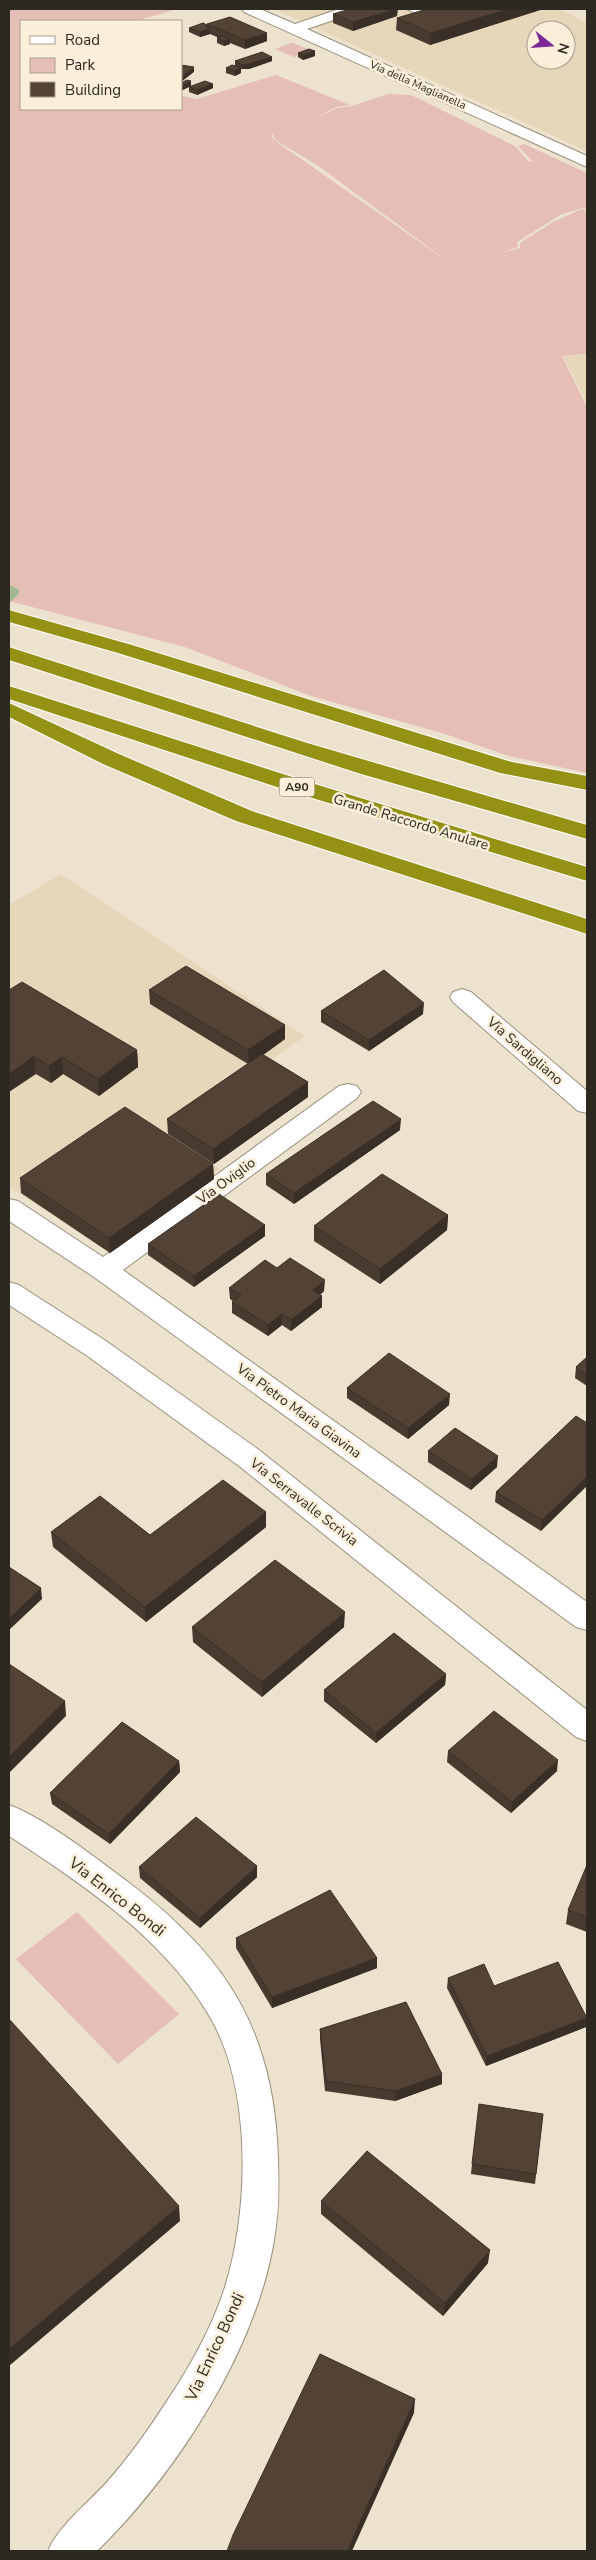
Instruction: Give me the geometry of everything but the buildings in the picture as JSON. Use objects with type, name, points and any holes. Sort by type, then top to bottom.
[{"type":"highway","points":[[9,616],[125,649],[508,768],[587,783]]},
{"type":"highway","points":[[9,653],[231,728],[355,766],[587,832]]},
{"type":"highway","name":"Grande Raccordo Anulare","points":[[9,692],[184,752],[379,813],[587,874]]},
{"type":"highway","points":[[9,709],[111,759],[244,816],[587,927]]},
{"type":"street","name":"Via della Maglianella","points":[[248,9],[587,162]]},
{"type":"street","points":[[294,29],[352,9]]},
{"type":"street","name":"Via Sardigliano","points":[[462,997],[587,1106]]},
{"type":"street","name":"Via Oviglio","points":[[104,1270],[348,1092]]},
{"type":"street","name":"Via Pietro Maria Giavina","points":[[9,1208],[104,1270],[587,1618]]},
{"type":"street","name":"Via Serravalle Scrivia","points":[[9,1292],[96,1348],[249,1458],[587,1728]]},
{"type":"street","name":"Via Enrico Bondi","points":[[9,1819],[144,1915],[175,1943],[199,1970],[224,2007],[239,2038],[251,2077],[258,2133],[260,2175],[258,2229],[245,2281],[225,2333],[178,2422],[162,2446],[116,2501],[68,2551]]},
{"type":"shaded area","points":[[274,9],[560,9],[587,23],[587,151]]},
{"type":"shaded area","points":[[587,355],[587,403],[563,356]]},
{"type":"shaded area","points":[[61,874],[305,1036],[168,1134],[220,1169],[104,1249],[9,1187],[9,905]]},
{"type":"green space","points":[[9,9],[177,9],[139,20],[20,20],[20,110],[182,110],[182,96],[197,99],[276,75],[350,105],[336,107],[312,120],[337,108],[352,106],[388,94],[411,95],[515,146],[528,161],[533,162],[518,146],[524,144],[587,173],[587,186],[582,185],[587,187],[587,210],[583,208],[562,214],[517,242],[518,247],[500,253],[520,248],[520,243],[553,222],[582,209],[587,212],[587,354],[562,356],[587,407],[587,773],[509,756],[445,734],[311,696],[185,647],[9,601]],"holes":[[[277,131],[273,134],[275,140],[317,165],[454,266],[274,140],[271,135]]]},
{"type":"green space","points":[[291,43],[312,51],[294,57],[275,49]]},
{"type":"green space","points":[[77,1912],[179,2014],[118,2064],[16,1959]]},
{"type":"waterway","points":[[9,589],[15,592],[9,598]]}]
